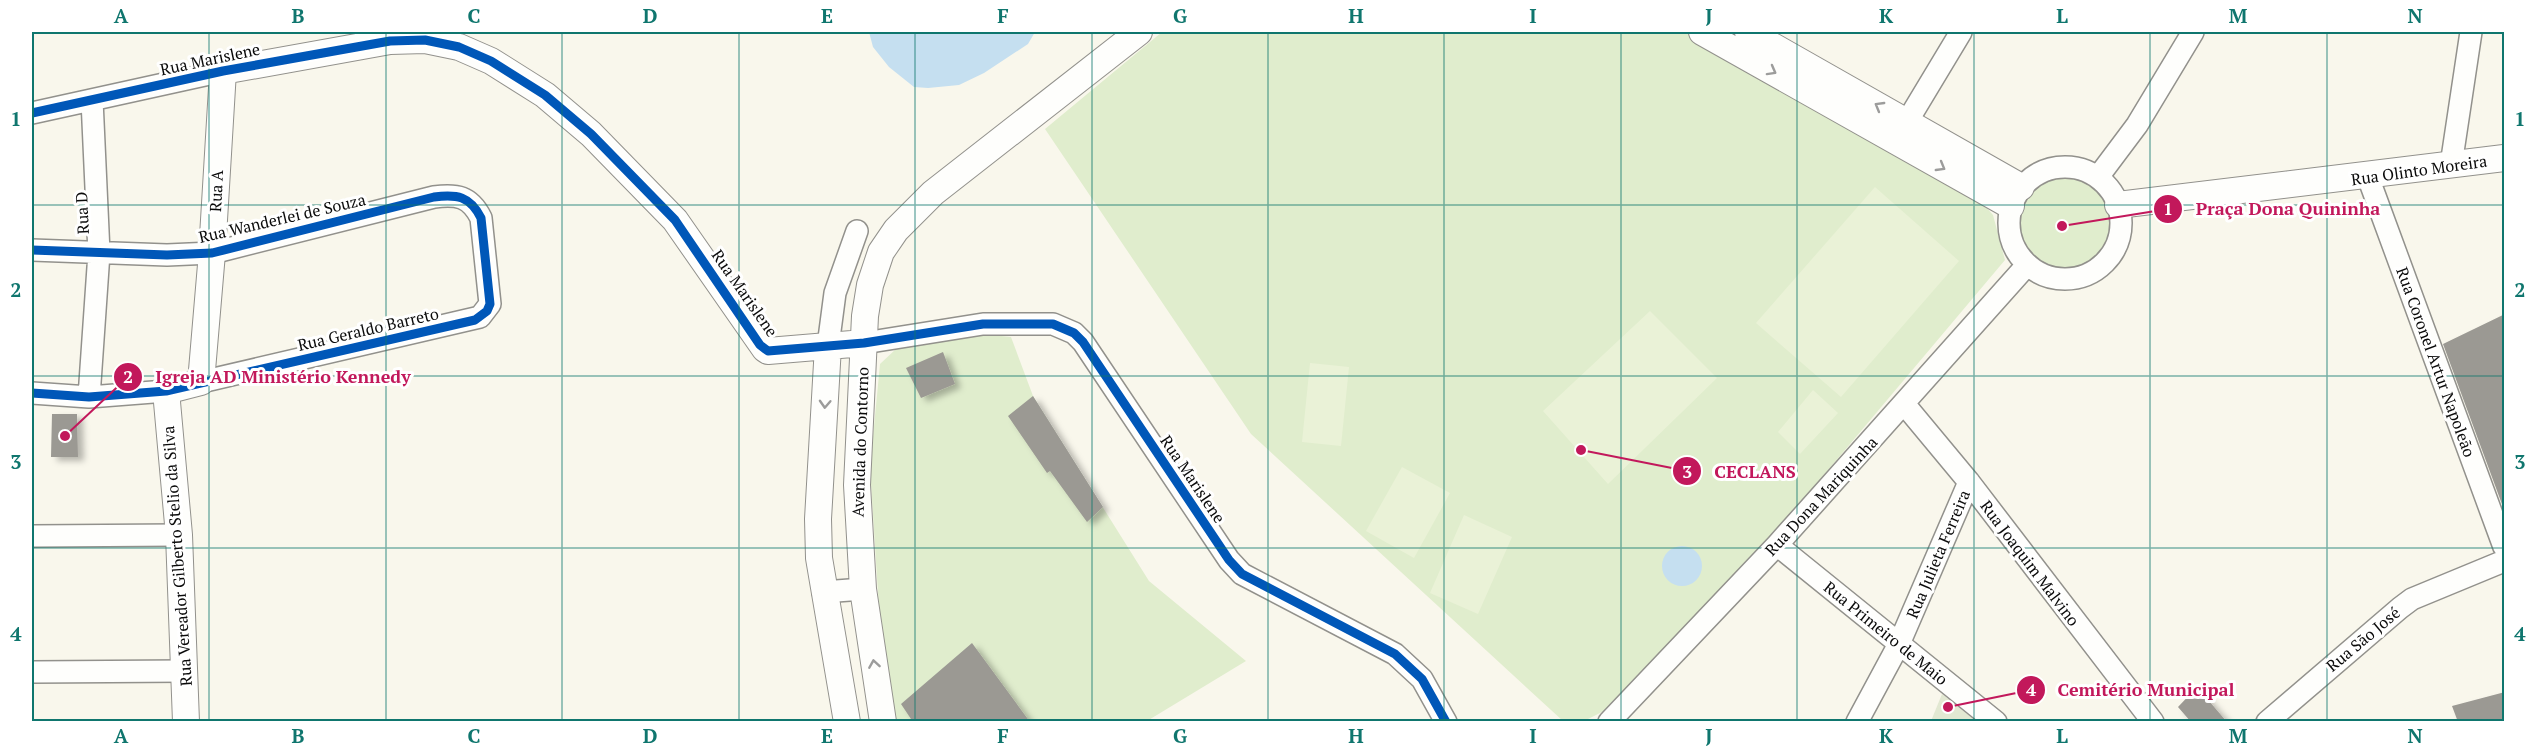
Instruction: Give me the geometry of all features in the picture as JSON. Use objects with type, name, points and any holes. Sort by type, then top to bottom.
[{"type":"street","name":"Avenida do Contorno","points":[[883,722],[863,589],[857,485],[864,343],[870,285],[881,252],[896,230],[933,193],[1139,32]]},
{"type":"street","points":[[1702,32],[1739,37],[2016,196]]},
{"type":"street","points":[[1901,131],[1961,32]]},
{"type":"street","points":[[2098,177],[2137,125],[2193,32]]},
{"type":"street","points":[[2451,165],[2471,32]]},
{"type":"street","name":"Rua Marislene","points":[[32,113],[223,71],[390,40],[436,42],[459,46],[491,61],[545,95],[591,134],[675,220],[768,351],[864,343],[983,324],[1053,324],[1074,333],[1083,342],[1229,560],[1242,574],[1395,654],[1422,679],[1446,722]]},
{"type":"street","name":"Rua A","points":[[201,382],[212,253],[223,71]]},
{"type":"street","name":"Rua D","points":[[89,397],[99,254],[92,100]]},
{"type":"street","name":"Rua Olinto Moreira","points":[[2118,205],[2368,177],[2505,158]]},
{"type":"street","points":[[2066,166],[2083,169],[2098,177],[2110,189],[2118,205],[2122,223],[2119,242],[2110,258],[2096,271],[2079,279],[2061,280],[2042,275],[2027,265],[2016,253],[2010,238],[2008,222],[2016,196],[2034,176],[2049,168],[2066,166]]},
{"type":"street","name":"Rua Coronel Artur Napoleão","points":[[2368,177],[2505,547]]},
{"type":"street","name":"Rua Wanderlei de Souza","points":[[32,250],[99,254],[212,253],[434,197],[454,194],[465,197],[476,206],[481,218],[490,304]]},
{"type":"street","points":[[847,722],[823,592],[818,519],[828,346],[835,293],[856,231]]},
{"type":"street","name":"Rua Dona Mariquinha","points":[[1609,722],[1905,405],[2027,265]]},
{"type":"street","name":"Rua Geraldo Barreto","points":[[32,393],[89,397],[166,391],[475,320],[487,311],[490,304]]},
{"type":"street","name":"Rua Vereador Gilberto Stelio da Silva","points":[[166,391],[179,535],[186,671],[186,722]]},
{"type":"street","name":"Rua Joaquim Malvino","points":[[1905,405],[1969,482],[2153,722]]},
{"type":"street","name":"Rua Julieta Ferreira","points":[[1846,722],[1861,713],[1899,644],[1969,482]]},
{"type":"street","points":[[32,536],[179,535]]},
{"type":"street","name":"Rua Primeiro de Maio","points":[[1777,544],[1996,722]]},
{"type":"street","name":"Rua São José","points":[[2267,722],[2412,599],[2505,561]]},
{"type":"street","points":[[823,592],[863,589]]},
{"type":"street","points":[[32,672],[186,671]]},
{"type":"green space","points":[[1162,32],[1691,32],[1972,191],[1993,215],[2005,260],[1786,520],[1610,708],[1584,721],[1563,721],[1251,434],[1045,129]]},
{"type":"green space","points":[[2062,175],[2080,178],[2096,189],[2107,205],[2110,223],[2107,241],[2096,257],[2080,268],[2062,271],[2044,268],[2028,257],[2017,241],[2014,223],[2017,205],[2028,189],[2044,178]]},
{"type":"green space","points":[[1875,187],[1959,261],[1841,397],[1756,323]]},
{"type":"green space","points":[[1650,311],[1717,378],[1608,484],[1543,411]]},
{"type":"green space","points":[[983,334],[1011,337],[1033,396],[1149,581],[1246,661],[1147,721],[894,721],[880,624],[870,468],[880,364],[897,348]]},
{"type":"green space","points":[[1310,363],[1349,367],[1341,446],[1302,442]]},
{"type":"green space","points":[[1813,390],[1838,413],[1800,454],[1778,432]]},
{"type":"green space","points":[[1402,467],[1450,493],[1414,558],[1366,531]]},
{"type":"green space","points":[[1464,515],[1512,537],[1478,614],[1430,593]]},
{"type":"green space","points":[[1942,694],[1975,720],[1977,721],[1931,721]]},
{"type":"water","points":[[869,32],[1035,32],[1028,44],[984,73],[959,85],[928,88],[914,87],[889,67],[873,47]]},
{"type":"water","points":[[1682,546],[1696,552],[1702,566],[1696,580],[1682,586],[1668,580],[1662,566],[1668,552]]},
{"type":"building","points":[[2505,314],[2505,506],[2503,507],[2443,344]]},
{"type":"building","points":[[943,352],[955,384],[921,398],[906,368]]},
{"type":"building","points":[[1033,396],[1103,507],[1087,522],[1050,471],[1047,473],[1008,416]]},
{"type":"building","points":[[52,414],[77,414],[78,457],[51,457]]},
{"type":"building","points":[[972,643],[1030,722],[913,722],[901,704]]},
{"type":"building","points":[[2197,687],[2227,722],[2191,722],[2178,707]]},
{"type":"building","points":[[2505,692],[2505,722],[2458,722],[2452,706]]},
{"type":"cycle path","points":[[32,113],[223,71],[390,41],[425,40],[459,47],[491,61],[545,95],[591,134],[675,220],[760,345],[768,351],[864,343],[983,324],[1053,324],[1074,333],[1083,342],[1229,560],[1242,574],[1395,654],[1422,679],[1446,722]]},
{"type":"cycle path","points":[[32,250],[167,255],[212,253],[434,197],[450,196],[467,201],[481,218],[490,304],[487,311],[475,320],[166,391],[89,397],[32,393]]},
{"type":"place","name":"Praça Dona Quininha","points":[[2062,226]]},
{"type":"place","name":"Igreja AD Ministério Kennedy","points":[[65,436]]},
{"type":"place","name":"CECLANS","points":[[1581,450]]},
{"type":"place","name":"Cemitério Municipal","points":[[1948,707]]}]
